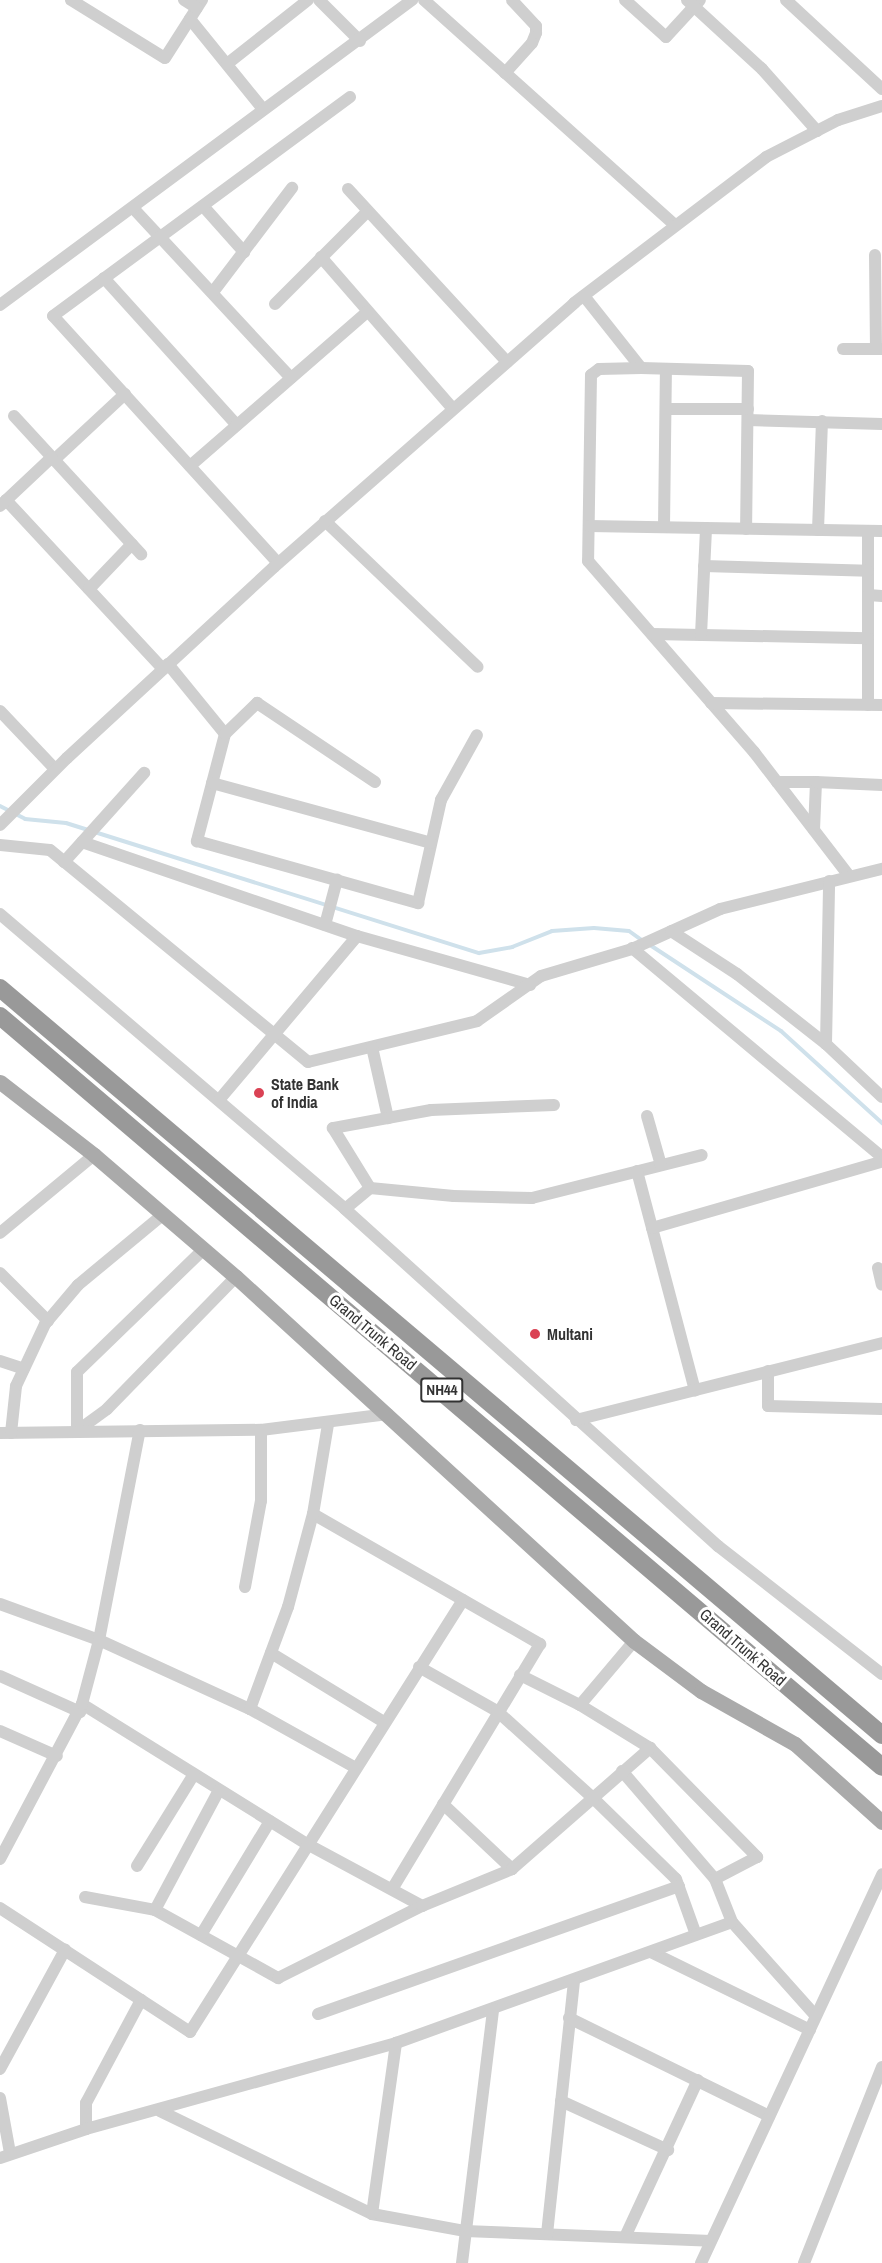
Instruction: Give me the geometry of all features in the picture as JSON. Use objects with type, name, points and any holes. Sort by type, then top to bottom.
[{"type":"highway","name":"Grand Trunk Road","points":[[0,988],[882,1735]]},
{"type":"highway","name":"Grand Trunk Road","points":[[0,1016],[882,1767]]},
{"type":"main road","points":[[0,1082],[94,1155],[161,1216],[236,1277],[634,1641],[702,1691],[795,1744],[882,1822]]},
{"type":"street","points":[[71,0],[165,58],[196,9]]},
{"type":"street","points":[[184,0],[196,9],[227,64],[263,109]]},
{"type":"street","points":[[227,64],[308,0]]},
{"type":"street","points":[[319,0],[360,41]]},
{"type":"street","points":[[0,305],[263,109],[360,41],[412,0]]},
{"type":"street","points":[[424,0],[675,225]]},
{"type":"street","points":[[505,73],[532,43],[536,33],[536,26],[512,0]]},
{"type":"street","points":[[625,0],[666,38],[694,2],[762,69],[817,131]]},
{"type":"street","points":[[786,0],[882,89]]},
{"type":"street","points":[[278,563],[53,316],[350,97]]},
{"type":"street","points":[[0,825],[56,769],[278,563],[584,296],[765,157],[817,131],[881,110]]},
{"type":"street","points":[[213,292],[292,188]]},
{"type":"street","points":[[348,189],[507,362]]},
{"type":"street","points":[[203,206],[244,252]]},
{"type":"street","points":[[133,208],[162,236],[291,378]]},
{"type":"street","points":[[275,304],[367,212]]},
{"type":"street","points":[[843,349],[879,349],[875,255]]},
{"type":"street","points":[[321,257],[453,410]]},
{"type":"street","points":[[104,278],[237,425]]},
{"type":"street","points":[[584,296],[641,368]]},
{"type":"street","points":[[190,466],[367,312]]},
{"type":"street","points":[[746,529],[748,371],[598,369],[591,375],[588,561],[777,782],[849,876]]},
{"type":"street","points":[[664,527],[666,369]]},
{"type":"street","points":[[124,394],[3,503],[166,666],[225,734]]},
{"type":"street","points":[[666,409],[822,422],[882,423]]},
{"type":"street","points":[[14,416],[141,554]]},
{"type":"street","points":[[818,530],[822,422]]},
{"type":"street","points":[[325,521],[478,667]]},
{"type":"street","points":[[589,526],[882,531]]},
{"type":"street","points":[[701,635],[706,528]]},
{"type":"street","points":[[868,531],[868,705]]},
{"type":"street","points":[[89,589],[132,544]]},
{"type":"street","points":[[704,566],[868,571]]},
{"type":"street","points":[[868,596],[882,596]]},
{"type":"street","points":[[652,634],[868,638]]},
{"type":"street","points":[[711,703],[882,705]]},
{"type":"street","points":[[375,782],[257,704],[225,734],[197,841],[418,903],[441,800],[477,735]]},
{"type":"street","points":[[0,711],[56,769]]},
{"type":"street","points":[[64,862],[144,773]]},
{"type":"street","points":[[777,782],[882,785]]},
{"type":"street","points":[[814,830],[816,782]]},
{"type":"street","points":[[212,783],[431,843]]},
{"type":"street","points":[[85,840],[326,921],[357,936],[530,985]]},
{"type":"street","points":[[0,845],[50,850],[308,1062],[477,1021],[541,976],[635,947],[720,909],[829,880],[882,869]]},
{"type":"street","points":[[326,921],[336,880]]},
{"type":"street","points":[[826,1044],[829,880]]},
{"type":"street","points":[[0,914],[345,1209],[718,1546],[882,1674]]},
{"type":"street","points":[[672,931],[737,974],[826,1044],[882,1097]]},
{"type":"street","points":[[219,1100],[357,936]]},
{"type":"street","points":[[635,947],[881,1159]]},
{"type":"street","points":[[372,1047],[388,1118]]},
{"type":"street","points":[[370,1188],[333,1128],[431,1110],[554,1105]]},
{"type":"street","points":[[647,1116],[661,1166]]},
{"type":"street","points":[[0,1233],[94,1155]]},
{"type":"street","points":[[345,1209],[370,1188],[532,1198],[702,1155]]},
{"type":"street","points":[[652,1228],[881,1159]]},
{"type":"street","points":[[637,1172],[694,1390]]},
{"type":"street","points":[[161,1216],[78,1285],[48,1321],[16,1386],[5,1433],[261,1430],[328,1424],[388,1414]]},
{"type":"street","points":[[77,1431],[77,1372],[202,1251]]},
{"type":"street","points":[[878,1269],[882,1285]]},
{"type":"street","points":[[1,1275],[48,1321]]},
{"type":"street","points":[[77,1431],[106,1409],[236,1277]]},
{"type":"street","points":[[576,1420],[882,1342]]},
{"type":"street","points":[[0,1361],[24,1369]]},
{"type":"street","points":[[768,1371],[768,1407],[882,1408]]},
{"type":"street","points":[[250,1709],[288,1607],[313,1514],[328,1424]]},
{"type":"street","points":[[0,1859],[81,1708],[99,1640],[140,1430]]},
{"type":"street","points":[[245,1587],[261,1501],[261,1430]]},
{"type":"street","points":[[313,1514],[540,1644],[497,1711],[392,1889]]},
{"type":"street","points":[[0,1908],[190,2032],[354,1767],[463,1600]]},
{"type":"street","points":[[0,1604],[99,1640],[250,1709],[354,1767]]},
{"type":"street","points":[[580,1705],[634,1641]]},
{"type":"street","points":[[271,1653],[384,1722]]},
{"type":"street","points":[[419,1668],[497,1711],[592,1797],[679,1886],[696,1935]]},
{"type":"street","points":[[520,1675],[580,1705],[650,1748],[757,1857],[715,1879]]},
{"type":"street","points":[[0,1676],[81,1708],[195,1774],[307,1844],[422,1906]]},
{"type":"street","points":[[0,1731],[57,1756]]},
{"type":"street","points":[[86,1897],[155,1910],[278,1978],[422,1906],[512,1869],[650,1748]]},
{"type":"street","points":[[622,1771],[715,1879],[732,1922],[815,2015]]},
{"type":"street","points":[[137,1866],[195,1774]]},
{"type":"street","points":[[155,1910],[219,1790]]},
{"type":"street","points":[[443,1804],[512,1869]]},
{"type":"street","points":[[201,1935],[270,1821]]},
{"type":"street","points":[[0,1831],[11,1839]]},
{"type":"street","points":[[701,2263],[882,1874]]},
{"type":"street","points":[[318,2014],[679,1886]]},
{"type":"street","points":[[0,2098],[5,2156],[87,2130],[396,2043],[732,1922]]},
{"type":"street","points":[[0,2069],[65,1950]]},
{"type":"street","points":[[651,1952],[810,2030]]},
{"type":"street","points":[[547,2234],[574,1980]]},
{"type":"street","points":[[87,2130],[86,2103],[110,2051],[141,2000]]},
{"type":"street","points":[[462,2263],[493,2009]]},
{"type":"street","points":[[569,2018],[769,2116]]},
{"type":"street","points":[[372,2214],[396,2043]]},
{"type":"street","points":[[804,2263],[882,2067]]},
{"type":"street","points":[[625,2237],[668,2150],[698,2080]]},
{"type":"street","points":[[561,2101],[668,2150]]},
{"type":"street","points":[[160,2111],[372,2214],[465,2231],[711,2241]]},
{"type":"waterway","points":[[0,806],[25,819],[66,823],[479,953],[512,947],[552,931],[594,928],[629,931],[643,941]]},
{"type":"waterway","points":[[650,945],[781,1031],[882,1123]]},
{"type":"place","name":"State Bank of India","points":[[259,1093]]},
{"type":"place","name":"Multani","points":[[535,1334]]}]
